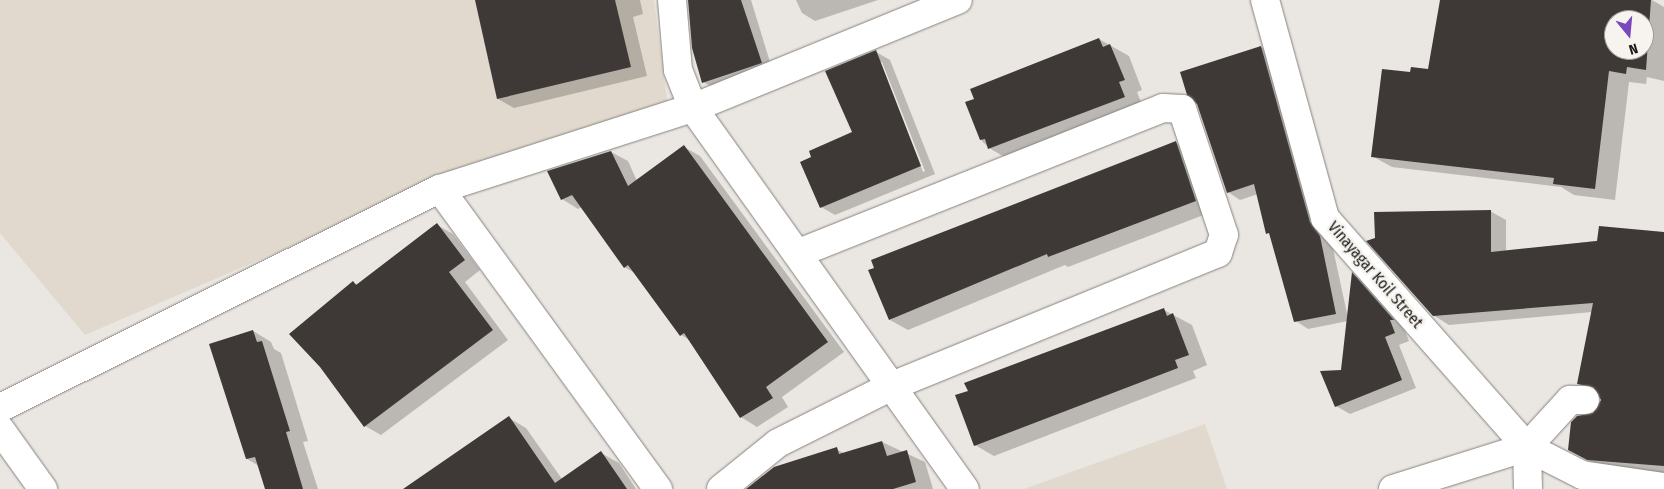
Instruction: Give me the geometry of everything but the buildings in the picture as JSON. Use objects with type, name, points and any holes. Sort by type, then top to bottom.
[{"type":"street","points":[[672,0],[678,70],[693,108],[892,386],[962,488]]},
{"type":"street","points":[[0,408],[440,189],[693,108],[958,0]]},
{"type":"street","name":"Vinayagar Koil Street","points":[[1264,0],[1325,218],[1527,447]]},
{"type":"street","points":[[721,489],[778,443],[892,386],[1218,253],[1224,235],[1182,109],[1163,108],[798,254]]},
{"type":"street","points":[[440,189],[658,489]]},
{"type":"street","points":[[1393,489],[1527,447],[1570,400],[1585,400]]},
{"type":"street","points":[[0,429],[44,489]]},
{"type":"street","points":[[1527,447],[1582,475],[1664,487]]},
{"type":"street","points":[[1527,447],[1528,489]]},
{"type":"shaded area","points":[[0,0],[654,0],[668,107],[471,169],[85,335],[0,233]]},
{"type":"shaded area","points":[[1205,424],[1227,489],[1024,489]]}]
